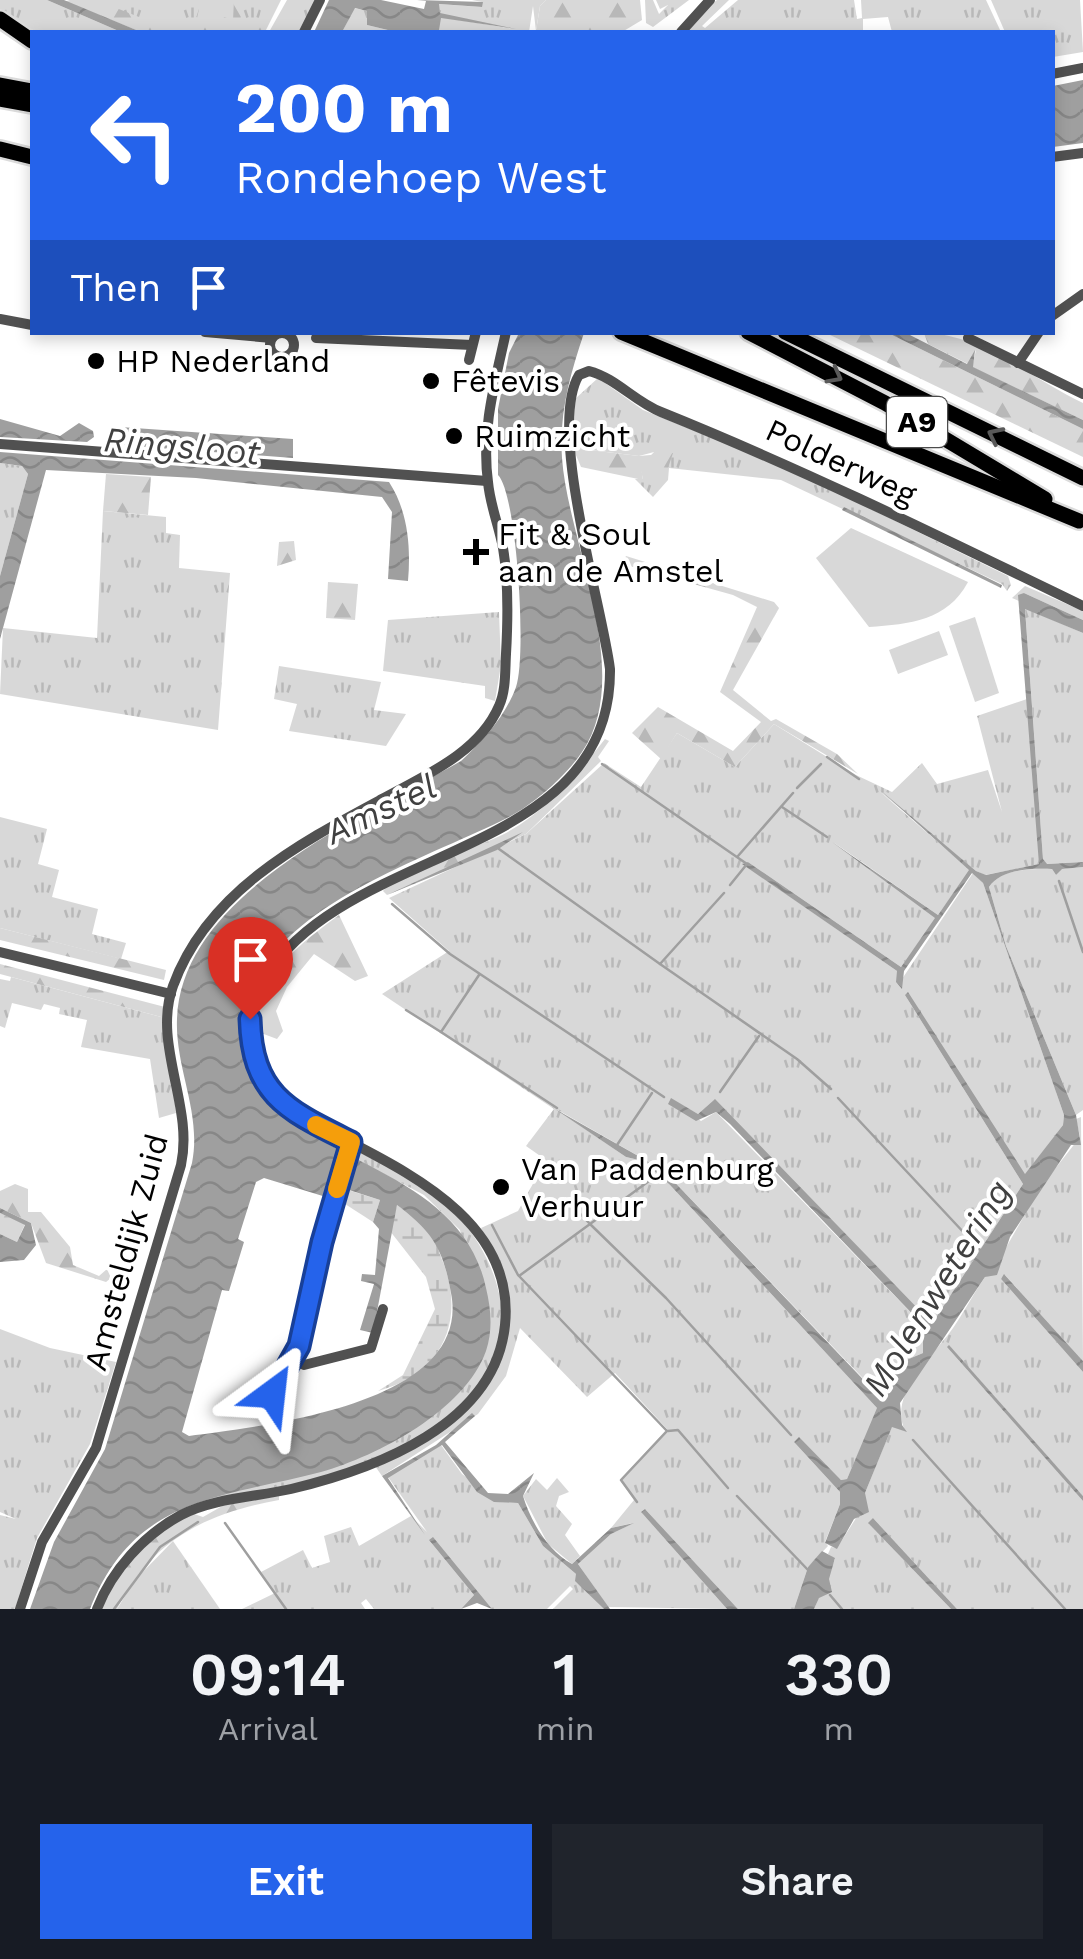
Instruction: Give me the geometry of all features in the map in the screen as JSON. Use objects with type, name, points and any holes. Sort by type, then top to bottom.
[{"type":"highway","points":[[0,19],[30,40]]},
{"type":"highway","points":[[0,85],[30,90]]},
{"type":"highway","points":[[0,100],[30,106]]},
{"type":"highway","points":[[0,150],[30,156]]},
{"type":"highway","name":"A9","points":[[628,335],[1081,522]]},
{"type":"highway","name":"A9","points":[[754,335],[885,403],[1081,522]]},
{"type":"highway","name":"A9","points":[[792,335],[1083,478]]},
{"type":"street","points":[[305,30],[320,0]]},
{"type":"street","points":[[683,30],[710,0]]},
{"type":"street","points":[[1055,73],[1083,68]]},
{"type":"street","points":[[1055,157],[1083,154]]},
{"type":"street","points":[[1055,314],[1083,294]]},
{"type":"street","points":[[0,318],[30,325]]},
{"type":"street","points":[[239,335],[272,338]]},
{"type":"street","points":[[469,360],[475,335]]},
{"type":"street","name":"Amsteldijk Zuid","points":[[20,1609],[42,1542],[96,1448],[181,1166],[186,1121],[169,1040],[171,994],[202,934],[259,873],[311,837],[438,768],[491,720],[501,702],[508,618],[502,547],[488,481],[490,408],[505,335]]},
{"type":"street","points":[[1018,363],[1037,335]]},
{"type":"street","points":[[316,338],[472,345]]},
{"type":"street","points":[[968,338],[1083,394]]},
{"type":"street","name":"Polderweg","points":[[349,1147],[276,1100],[261,1077],[251,1048],[256,998],[284,953],[321,922],[386,880],[522,817],[589,753],[607,712],[610,670],[571,456],[571,397],[579,375],[589,371],[604,376],[645,405],[853,493],[1083,606]]},
{"type":"street","points":[[0,444],[488,481]]},
{"type":"street","points":[[0,952],[171,994]]},
{"type":"street","points":[[96,1609],[138,1546],[182,1515],[382,1461],[442,1426],[489,1376],[502,1343],[506,1308],[498,1268],[486,1242],[428,1184],[349,1147],[309,1310],[292,1358],[272,1394]]},
{"type":"street","points":[[292,1358],[304,1365],[371,1348],[383,1308]]},
{"type":"green space","points":[[0,0],[47,0],[116,30],[33,30],[0,9]]},
{"type":"green space","points":[[67,0],[281,0],[266,30],[148,30]]},
{"type":"green space","points":[[96,0],[172,30],[136,30],[64,1]]},
{"type":"green space","points":[[201,0],[212,0],[212,13],[233,20],[234,0],[243,3],[239,28],[229,30],[213,24],[211,30],[194,30]]},
{"type":"green space","points":[[262,0],[279,0],[263,30],[246,30],[260,17]]},
{"type":"green space","points":[[287,0],[316,0],[302,30],[270,30]]},
{"type":"green space","points":[[472,0],[546,0],[540,6],[536,30],[533,6],[529,30],[438,30],[440,17],[514,29],[440,14],[438,4],[481,7],[482,2]]},
{"type":"green space","points":[[546,0],[640,0],[642,20],[625,30],[536,30],[540,6]]},
{"type":"green space","points":[[645,0],[653,0],[659,14],[668,5],[660,9],[656,0],[689,0],[653,27],[646,23]]},
{"type":"green space","points":[[717,0],[729,0],[702,26],[705,28],[738,0],[854,0],[857,19],[862,18],[861,0],[986,0],[1000,30],[891,30],[888,17],[863,19],[863,30],[689,30],[693,20]]},
{"type":"green space","points":[[991,0],[1080,0],[1083,52],[1055,57],[1055,30],[1004,30]]},
{"type":"green space","points":[[354,8],[368,11],[367,25],[388,30],[343,30]]},
{"type":"green space","points":[[830,335],[892,335],[1083,429],[1083,457]]},
{"type":"green space","points":[[925,335],[945,335],[986,349],[1083,403],[1083,420],[972,367],[976,350],[968,364],[928,344]]},
{"type":"green space","points":[[598,378],[643,410],[787,468],[1008,576],[1011,585],[1007,591],[1002,584],[781,480],[669,468],[668,480],[653,497],[635,479],[643,479],[640,467],[654,452],[639,456],[574,448],[575,399]]},
{"type":"green space","points":[[573,448],[639,456],[673,453],[668,468],[641,467],[643,480],[581,467]]},
{"type":"green space","points":[[0,463],[22,466],[28,474],[0,576]]},
{"type":"green space","points":[[106,474],[151,477],[148,515],[103,511]]},
{"type":"green space","points":[[103,511],[166,517],[166,533],[180,535],[179,568],[230,573],[218,730],[0,694],[3,628],[97,638]]},
{"type":"green space","points":[[851,528],[968,582],[938,613],[913,622],[869,627],[816,558]]},
{"type":"green space","points":[[294,541],[296,560],[277,566],[279,542]]},
{"type":"green space","points":[[626,556],[774,602],[779,608],[733,690],[771,721],[776,719],[837,754],[858,774],[774,724],[735,767],[677,733],[661,759],[632,733],[658,707],[733,751],[761,722],[720,692],[757,607],[733,595],[622,564]]},
{"type":"green space","points":[[328,582],[358,584],[355,620],[326,618]]},
{"type":"green space","points":[[1025,586],[1083,611],[1083,620],[1024,593],[1019,601],[1012,598]]},
{"type":"green space","points":[[1025,608],[1083,633],[1083,862],[1046,864],[1043,859]]},
{"type":"green space","points":[[499,612],[501,665],[495,701],[485,698],[485,686],[383,671],[388,620]]},
{"type":"green space","points":[[975,617],[999,693],[975,702],[949,626]]},
{"type":"green space","points":[[939,631],[948,655],[898,674],[889,650]]},
{"type":"green space","points":[[279,666],[381,682],[374,710],[406,714],[386,746],[289,731],[297,704],[274,699]]},
{"type":"green space","points":[[1027,699],[1040,864],[985,875],[976,871],[878,790],[970,870],[938,915],[833,842],[936,918],[901,967],[748,862],[743,864],[897,971],[902,979],[973,873],[983,883],[1064,1115],[1063,1125],[1025,1175],[905,995],[1023,1184],[935,1319],[929,1320],[714,1100],[698,1114],[671,1099],[701,1121],[716,1112],[923,1325],[927,1332],[923,1353],[904,1361],[880,1396],[663,1170],[556,1109],[626,1157],[643,1161],[670,1185],[878,1409],[847,1479],[841,1480],[799,1438],[794,1442],[840,1492],[840,1504],[825,1542],[828,1546],[808,1567],[794,1609],[738,1609],[645,1509],[641,1512],[727,1609],[608,1607],[578,1564],[611,1534],[633,1523],[611,1528],[634,1500],[620,1480],[667,1429],[615,1373],[587,1397],[520,1328],[506,1376],[478,1414],[382,1476],[375,1466],[471,1399],[500,1356],[505,1328],[503,1294],[495,1260],[481,1228],[518,1211],[546,1160],[526,1146],[554,1109],[382,994],[449,951],[389,898],[526,834],[604,763],[641,787],[677,733],[735,767],[774,724],[856,775],[892,792],[922,763],[937,784],[988,770],[1002,812],[977,716]]},
{"type":"green space","points":[[605,739],[609,741],[598,757],[601,761],[526,834],[387,895],[383,891],[406,874],[518,826],[559,793]]},
{"type":"green space","points":[[0,817],[47,829],[38,864],[59,870],[52,897],[98,909],[92,934],[126,943],[121,959],[0,928]]},
{"type":"green space","points":[[1083,867],[1083,1110],[1076,1115],[1006,946],[989,887],[1001,876],[1018,871],[1052,869],[1056,875],[1061,869]]},
{"type":"green space","points":[[339,915],[368,976],[355,981],[314,954],[287,987],[276,1011],[283,1031],[277,1039],[261,1033],[254,1022],[258,1004],[274,974],[297,948]]},
{"type":"green space","points":[[0,928],[166,970],[164,980],[0,940]]},
{"type":"green space","points":[[0,964],[165,1007],[165,1018],[0,974]]},
{"type":"green space","points":[[11,977],[165,1018],[176,1113],[159,1118],[150,1059],[81,1047],[87,1020],[59,1014],[60,1008],[44,1004],[41,1010],[12,1003],[5,1028],[0,1026],[0,979],[10,981]]},
{"type":"green space","points":[[1081,1117],[1083,1361],[1005,1275],[1001,1279],[1083,1372],[1083,1496],[947,1347],[1083,1501],[1083,1609],[957,1609],[873,1518],[869,1524],[951,1609],[814,1609],[835,1559],[828,1554],[831,1547],[837,1548],[865,1504],[865,1493],[892,1426],[905,1431],[905,1394],[985,1277],[991,1274],[1040,1188],[1080,1137],[1076,1119]]},
{"type":"green space","points":[[354,1150],[422,1184],[442,1199],[476,1239],[498,1287],[502,1313],[493,1363],[477,1387],[442,1421],[378,1459],[322,1478],[176,1511],[200,1498],[403,1434],[456,1395],[485,1353],[460,1230],[424,1195],[350,1156]]},
{"type":"green space","points":[[15,1184],[28,1189],[28,1212],[41,1212],[70,1247],[73,1265],[99,1276],[107,1269],[111,1278],[106,1282],[46,1263],[31,1223],[0,1208],[0,1191]]},
{"type":"green space","points":[[348,1190],[380,1200],[373,1222],[345,1204]]},
{"type":"green space","points":[[397,1205],[421,1222],[434,1239],[448,1280],[450,1322],[434,1357],[401,1383],[378,1391],[403,1375],[435,1309],[426,1277],[390,1231]]},
{"type":"green space","points":[[0,1213],[25,1224],[17,1242],[0,1234]]},
{"type":"green space","points":[[0,1329],[50,1348],[116,1362],[90,1444],[37,1538],[15,1609],[0,1609],[0,1515],[16,1519],[0,1512]]},
{"type":"green space","points":[[441,1445],[462,1474],[499,1502],[518,1503],[543,1546],[576,1574],[576,1580],[604,1609],[553,1609],[573,1589],[570,1586],[547,1609],[492,1609],[429,1540],[474,1595],[461,1609],[374,1609],[366,1599],[361,1603],[365,1609],[242,1609],[275,1593],[261,1572],[303,1550],[312,1568],[330,1562],[324,1536],[351,1527],[359,1546],[411,1516],[427,1532],[388,1477]]},
{"type":"green space","points":[[557,1478],[569,1492],[559,1496],[556,1506],[572,1524],[565,1535],[580,1556],[572,1564],[548,1544],[523,1496],[536,1479],[547,1490]]},
{"type":"green space","points":[[279,1496],[279,1500],[228,1513],[184,1534],[147,1565],[117,1609],[99,1609],[138,1552],[178,1522],[194,1514],[203,1517],[224,1505]]},
{"type":"green space","points":[[173,1541],[220,1609],[117,1609],[135,1580]]},
{"type":"water","points":[[47,0],[64,0],[136,30],[116,30]]},
{"type":"water","points":[[329,0],[381,0],[424,9],[426,1],[417,0],[483,2],[482,7],[439,4],[440,13],[516,29],[441,18],[439,30],[388,30],[367,25],[367,11],[355,8],[343,30],[315,30]]},
{"type":"water","points":[[1083,80],[1083,143],[1055,147],[1055,86]]},
{"type":"water","name":"Amstel","points":[[518,335],[583,335],[567,394],[562,458],[601,647],[602,685],[597,720],[575,761],[527,806],[383,875],[339,899],[300,927],[268,960],[248,997],[243,1040],[255,1081],[281,1112],[437,1208],[468,1243],[489,1304],[486,1351],[459,1393],[440,1411],[393,1442],[344,1465],[185,1508],[156,1523],[131,1544],[108,1572],[90,1609],[30,1609],[54,1542],[105,1449],[192,1163],[194,1126],[177,1037],[187,974],[210,933],[244,896],[331,833],[461,761],[493,727],[516,687],[521,643],[518,576],[510,512],[498,475],[498,409],[509,353]],"holes":[[[340,1162],[346,1165],[339,1199],[345,1203],[349,1190],[380,1200],[373,1222],[379,1229],[375,1275],[362,1274],[361,1281],[374,1284],[360,1330],[373,1333],[397,1205],[428,1233],[440,1253],[451,1293],[449,1331],[430,1361],[397,1385],[356,1403],[264,1425],[189,1436],[182,1432],[222,1290],[229,1291],[244,1242],[238,1239],[256,1182],[264,1178],[326,1197]]]},
{"type":"water","points":[[892,335],[910,335],[967,364],[975,350],[973,367],[1083,420],[1083,429]]},
{"type":"water","points":[[0,419],[60,436],[79,423],[93,431],[94,437],[87,442],[0,437]]},
{"type":"water","name":"Ringsloot","points":[[120,427],[293,439],[293,458],[119,445]]},
{"type":"water","points":[[0,452],[389,482],[407,530],[408,581],[388,579],[392,512],[382,497],[196,478],[46,470],[0,639],[0,576],[28,474],[22,466],[0,463]]},
{"type":"water","points":[[844,507],[1002,585],[1001,588],[842,510]]},
{"type":"water","points":[[1024,593],[1083,620],[1083,633],[1025,609],[1043,859],[1047,864],[1083,862],[1083,867],[1062,869],[1056,875],[1052,869],[1017,871],[1001,876],[989,887],[1006,946],[1076,1115],[1081,1145],[1071,1145],[1010,1237],[997,1275],[985,1277],[900,1403],[902,1425],[907,1432],[892,1427],[865,1493],[869,1512],[854,1519],[837,1549],[825,1543],[840,1504],[840,1492],[794,1442],[799,1437],[841,1480],[847,1479],[877,1408],[670,1185],[643,1161],[626,1157],[555,1109],[663,1170],[879,1396],[904,1361],[923,1353],[923,1325],[730,1124],[716,1112],[696,1121],[668,1104],[671,1098],[698,1114],[715,1099],[929,1320],[935,1319],[1023,1184],[905,995],[908,992],[1025,1174],[1063,1125],[1064,1115],[983,883],[972,873],[904,971],[902,989],[896,982],[897,971],[742,864],[748,862],[901,967],[935,918],[832,842],[938,915],[969,870],[879,789],[976,871],[986,875],[1039,864],[1018,595]]},
{"type":"water","points":[[523,832],[497,850],[387,895]]},
{"type":"water","points":[[0,1208],[31,1223],[36,1245],[24,1260],[0,1262],[0,1234],[17,1242],[25,1225],[0,1213]]},
{"type":"water","points":[[1004,1274],[1083,1361],[1083,1372],[1001,1279]]},
{"type":"water","points":[[947,1347],[1083,1496],[1083,1501]]},
{"type":"water","points":[[472,1413],[475,1416],[445,1442],[488,1493],[508,1494],[534,1473],[523,1496],[542,1535],[563,1558],[572,1564],[611,1528],[634,1523],[611,1534],[578,1564],[610,1609],[604,1609],[575,1581],[576,1574],[543,1546],[518,1503],[494,1502],[477,1492],[442,1445],[388,1478],[425,1535],[382,1476],[436,1445]]},
{"type":"water","points":[[645,1509],[738,1609],[727,1609],[641,1512]]},
{"type":"water","points":[[873,1518],[957,1609],[951,1609],[868,1523]]},
{"type":"water","points":[[433,1537],[492,1609],[477,1603],[461,1609],[474,1595],[429,1540]]},
{"type":"water","points":[[822,1551],[835,1558],[829,1579],[832,1592],[819,1598],[814,1609],[794,1609],[808,1567]]},
{"type":"waterway","points":[[827,757],[859,779]]},
{"type":"waterway","points":[[602,764],[747,864],[730,885]]},
{"type":"waterway","points":[[797,788],[821,764]]},
{"type":"waterway","points":[[738,856],[793,793]]},
{"type":"waterway","points":[[782,807],[827,837]]},
{"type":"waterway","points":[[499,849],[660,964],[724,893]]},
{"type":"waterway","points":[[1059,881],[1083,952]]},
{"type":"waterway","points":[[392,904],[450,954],[664,1097]]},
{"type":"waterway","points":[[660,964],[797,1059],[831,1089]]},
{"type":"waterway","points":[[406,1010],[441,1032],[479,975]]},
{"type":"waterway","points":[[441,1032],[557,1108]]},
{"type":"waterway","points":[[720,1092],[759,1036]]},
{"type":"waterway","points":[[617,1145],[652,1093]]},
{"type":"waterway","name":"Molenwetering","points":[[838,1098],[981,1251]]},
{"type":"waterway","points":[[660,1173],[590,1224],[666,1298],[791,1435]]},
{"type":"waterway","points":[[568,1201],[590,1224],[519,1276],[667,1431],[621,1480],[637,1502]]},
{"type":"waterway","points":[[492,1225],[518,1275]]},
{"type":"waterway","points":[[668,1431],[678,1430],[728,1488]]},
{"type":"waterway","points":[[913,1440],[1065,1609]]},
{"type":"waterway","points":[[737,1496],[809,1571]]},
{"type":"waterway","points":[[114,1609],[160,1547],[198,1522]]},
{"type":"waterway","points":[[225,1523],[286,1609]]},
{"type":"waterway","points":[[830,1595],[842,1609]]},
{"type":"slow traffic","points":[[316,1125],[351,1142],[337,1189]]},
{"type":"place","name":"HP Nederland","points":[[96,361]]},
{"type":"place","name":"Fêtevis","points":[[431,381]]},
{"type":"place","name":"Ruimzicht","points":[[454,436]]},
{"type":"place","name":"Fit & Soul aan de Amstel","points":[[476,552]]},
{"type":"place","name":"Van Paddenburg Verhuur","points":[[501,1187]]},
{"type":"route","points":[[250,1019],[251,1048],[261,1077],[276,1100],[300,1118],[351,1142],[322,1242],[299,1346],[272,1394]]}]
